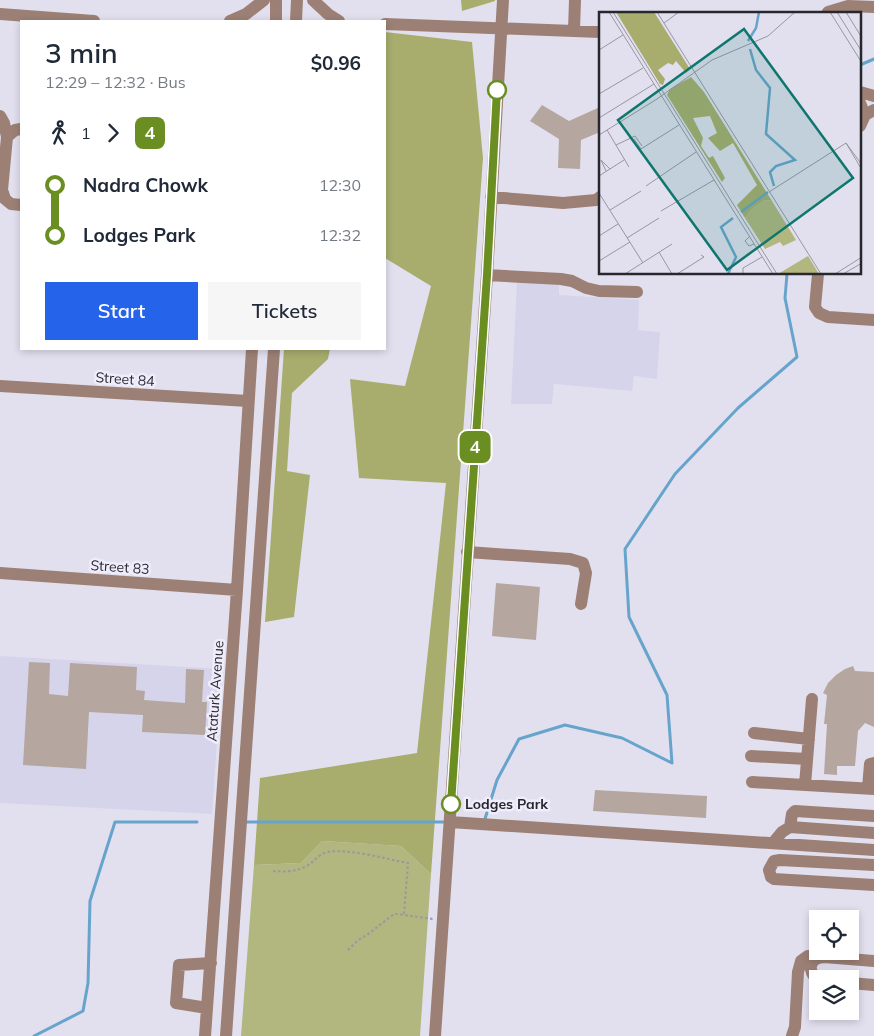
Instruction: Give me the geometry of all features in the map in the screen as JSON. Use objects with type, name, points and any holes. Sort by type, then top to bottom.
[{"type":"street","points":[[232,20],[246,14],[264,0]]},
{"type":"street","points":[[276,0],[276,20]]},
{"type":"street","points":[[296,20],[297,0]]},
{"type":"street","points":[[313,0],[337,20]]},
{"type":"street","points":[[435,1036],[487,275],[490,197],[503,0]]},
{"type":"street","points":[[574,30],[575,0]]},
{"type":"street","points":[[828,12],[850,3],[874,7]]},
{"type":"street","points":[[0,14],[81,20]]},
{"type":"street","points":[[386,24],[599,32]]},
{"type":"street","points":[[0,116],[4,123],[7,137],[2,190],[10,204],[20,205]]},
{"type":"street","points":[[7,137],[15,130],[20,129]]},
{"type":"street","points":[[490,197],[563,203],[596,200],[599,198]]},
{"type":"street","points":[[487,275],[572,281],[586,288],[599,291],[638,292]]},
{"type":"street","points":[[818,275],[814,307],[819,313],[828,317],[874,320]]},
{"type":"street","name":"Ataturk Avenue","points":[[205,1036],[252,350]]},
{"type":"street","points":[[226,1036],[274,350]]},
{"type":"street","name":"Street 84","points":[[0,386],[248,401]]},
{"type":"street","points":[[467,552],[570,559],[583,562],[586,573],[580,604]]},
{"type":"street","name":"Street 83","points":[[0,573],[237,590]]},
{"type":"street","points":[[234,634],[254,634]]},
{"type":"street","points":[[805,785],[812,699]]},
{"type":"street","points":[[754,733],[809,739]]},
{"type":"street","points":[[751,756],[807,759]]},
{"type":"street","points":[[752,782],[871,788],[870,764],[874,763]]},
{"type":"street","points":[[790,827],[792,814],[795,811],[874,816]]},
{"type":"street","points":[[450,822],[874,850]]},
{"type":"street","points":[[774,843],[782,832],[790,827],[874,833]]},
{"type":"street","points":[[874,865],[780,860],[774,861],[769,870],[771,877],[774,879],[874,885]]},
{"type":"street","points":[[792,1036],[798,972],[801,960],[809,956]]},
{"type":"street","points":[[859,959],[874,960]]},
{"type":"street","points":[[207,1008],[176,1003],[179,965],[211,963]]},
{"type":"street","points":[[859,984],[874,985]]},
{"type":"path","points":[[273,870],[288,872],[298,870],[324,853],[334,851],[345,851],[408,863],[404,915]]},
{"type":"path","points":[[348,950],[358,940],[391,916],[397,914],[443,920]]},
{"type":"shaded area","points":[[517,282],[559,284],[559,295],[639,300],[638,330],[660,332],[657,379],[634,376],[632,391],[554,384],[552,404],[511,404]]},
{"type":"shaded area","points":[[0,656],[222,669],[212,814],[0,803]]},
{"type":"green space","points":[[461,0],[495,0],[495,1],[462,11]]},
{"type":"green space","points":[[386,32],[472,42],[483,158],[431,874],[401,846],[322,841],[301,863],[254,865],[260,778],[417,753],[446,483],[359,478],[350,379],[405,386],[431,286],[386,259]]},
{"type":"green space","points":[[284,350],[330,350],[328,359],[292,393],[287,471],[310,475],[294,617],[265,622]]},
{"type":"green space","points":[[322,841],[401,846],[431,874],[420,1036],[241,1036],[254,865],[301,863]]},
{"type":"building","points":[[542,105],[569,121],[599,107],[599,132],[581,140],[580,169],[558,168],[559,139],[530,121]]},
{"type":"building","points":[[496,583],[540,587],[536,640],[492,636]]},
{"type":"building","points":[[29,662],[50,663],[49,694],[68,696],[70,663],[137,667],[136,690],[145,691],[144,700],[185,703],[186,669],[204,670],[202,702],[207,702],[205,735],[142,732],[143,715],[89,712],[86,769],[23,765]]},
{"type":"building","points":[[853,666],[855,671],[874,672],[874,727],[865,723],[858,731],[855,766],[837,766],[837,775],[824,774],[827,724],[824,724],[827,695],[823,693],[828,683],[836,675]]},
{"type":"building","points":[[595,790],[707,796],[706,818],[593,811]]},
{"type":"waterway","points":[[862,64],[874,59]]},
{"type":"waterway","points":[[484,822],[497,780],[519,739],[565,725],[622,738],[672,763],[667,695],[629,617],[625,549],[675,474],[738,408],[797,357],[785,298],[787,275]]},
{"type":"waterway","points":[[34,1036],[83,1011],[88,983],[90,901],[115,822],[197,822]]},
{"type":"waterway","points":[[245,822],[448,822]]},
{"type":"bus line","name":"4","points":[[451,804],[487,275],[497,90]]},
{"type":"place","name":"Lodges Park","points":[[451,804]]}]
